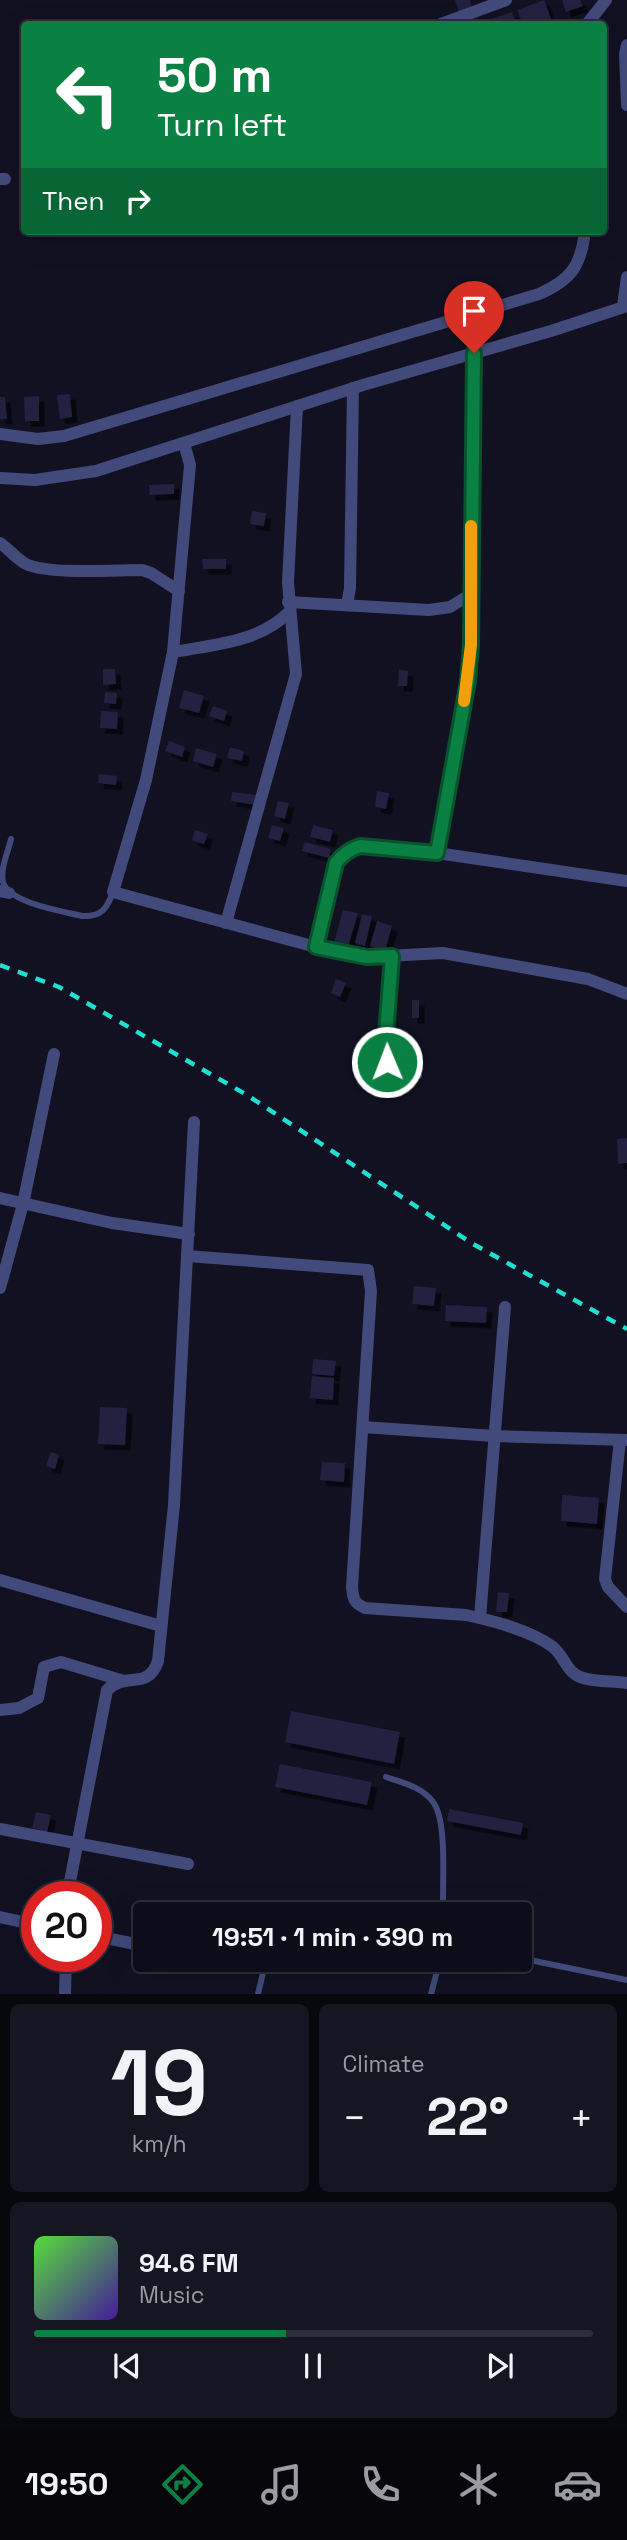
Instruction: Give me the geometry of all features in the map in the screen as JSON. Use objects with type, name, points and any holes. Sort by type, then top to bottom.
[{"type":"street","points":[[449,21],[506,0]]},
{"type":"street","points":[[588,21],[606,0]]},
{"type":"street","points":[[627,46],[627,105]]},
{"type":"street","points":[[0,434],[38,439],[64,436],[539,294],[559,285],[571,274],[583,247],[584,235]]},
{"type":"street","points":[[0,478],[35,480],[96,471],[353,388],[551,331],[625,306],[627,277]]},
{"type":"street","points":[[437,853],[468,681],[474,353]]},
{"type":"street","points":[[347,605],[350,588],[353,388]]},
{"type":"street","points":[[226,923],[296,674],[294,634],[288,607],[297,406]]},
{"type":"street","points":[[184,443],[190,465],[173,652],[146,780],[113,892],[316,947],[367,957],[443,953],[587,979],[627,993]]},
{"type":"street","points":[[0,543],[19,559],[34,567],[142,570],[179,591]]},
{"type":"street","points":[[288,607],[347,605],[441,610],[471,594]]},
{"type":"street","points":[[173,652],[245,638],[277,624],[288,607]]},
{"type":"street","points":[[316,947],[336,863],[341,856],[360,846],[437,853],[627,881]]},
{"type":"street","points":[[0,1288],[23,1204],[54,1054]]},
{"type":"street","points":[[70,1881],[107,1690],[113,1684],[148,1677],[154,1672],[158,1661],[174,1505],[194,1122]]},
{"type":"street","points":[[0,1198],[112,1223],[188,1234]]},
{"type":"street","points":[[187,1256],[368,1270],[371,1291],[352,1598],[357,1604],[365,1608],[480,1618],[529,1634],[554,1648],[571,1672],[583,1678],[627,1683],[627,1676]]},
{"type":"street","points":[[480,1618],[505,1307]]},
{"type":"street","points":[[363,1427],[494,1436],[624,1440],[606,1579],[608,1587],[627,1607]]},
{"type":"street","points":[[0,1580],[161,1626]]},
{"type":"street","points":[[0,1710],[19,1708],[38,1698],[44,1667],[51,1664],[61,1662],[124,1681]]},
{"type":"street","points":[[0,1829],[188,1864]]},
{"type":"street","points":[[0,1917],[21,1922]]},
{"type":"street","points":[[112,1940],[133,1944]]},
{"type":"street","points":[[65,1994],[66,1972]]},
{"type":"lane","points":[[11,839],[3,869],[5,892],[45,906],[91,917],[99,915],[108,906],[113,892]]},
{"type":"lane","points":[[392,956],[385,1055],[394,1070],[419,1076]]},
{"type":"lane","points":[[386,1777],[415,1787],[433,1801],[439,1813],[442,1827],[443,1902]]},
{"type":"lane","points":[[532,1960],[627,1980]]},
{"type":"lane","points":[[258,1994],[263,1972]]},
{"type":"lane","points":[[431,1994],[437,1972]]},
{"type":"building","points":[[455,0],[470,0],[472,8],[459,12]]},
{"type":"building","points":[[544,0],[552,21],[522,21],[517,10]]},
{"type":"building","points":[[562,0],[580,0],[583,6],[566,12]]},
{"type":"building","points":[[512,12],[516,21],[493,21],[492,19]]},
{"type":"building","points":[[70,394],[72,417],[60,419],[57,395]]},
{"type":"building","points":[[39,396],[39,421],[25,421],[24,397]]},
{"type":"building","points":[[0,397],[5,397],[7,419],[0,419]]},
{"type":"building","points":[[174,484],[174,494],[150,495],[149,485]]},
{"type":"building","points":[[252,511],[266,513],[264,526],[250,524]]},
{"type":"building","points":[[202,559],[226,559],[226,569],[203,569]]},
{"type":"building","points":[[103,669],[115,669],[116,684],[103,685]]},
{"type":"building","points":[[399,670],[408,671],[407,686],[398,686]]},
{"type":"building","points":[[184,690],[204,696],[199,713],[179,708]]},
{"type":"building","points":[[105,692],[117,693],[116,704],[104,703]]},
{"type":"building","points":[[213,706],[227,711],[224,721],[209,716]]},
{"type":"building","points":[[101,711],[118,712],[117,729],[100,728]]},
{"type":"building","points":[[169,741],[185,747],[182,757],[165,751]]},
{"type":"building","points":[[230,747],[244,751],[242,761],[227,758]]},
{"type":"building","points":[[196,748],[217,754],[213,767],[193,761]]},
{"type":"building","points":[[99,774],[117,776],[116,785],[98,783]]},
{"type":"building","points":[[377,791],[389,793],[386,809],[375,807]]},
{"type":"building","points":[[232,792],[256,795],[255,805],[231,801]]},
{"type":"building","points":[[278,801],[289,803],[285,819],[274,816]]},
{"type":"building","points":[[272,825],[284,828],[280,841],[268,838]]},
{"type":"building","points":[[313,825],[333,830],[330,842],[310,837]]},
{"type":"building","points":[[195,830],[208,834],[204,844],[192,840]]},
{"type":"building","points":[[305,842],[331,849],[329,858],[302,851]]},
{"type":"building","points":[[343,910],[358,913],[348,947],[334,943]]},
{"type":"building","points":[[362,914],[372,916],[365,946],[355,943]]},
{"type":"building","points":[[377,921],[392,926],[385,951],[370,946]]},
{"type":"building","points":[[336,979],[346,983],[340,997],[331,993]]},
{"type":"building","points":[[412,1000],[419,1000],[419,1018],[412,1018]]},
{"type":"building","points":[[627,1138],[627,1163],[618,1164],[617,1139]]},
{"type":"building","points":[[414,1286],[436,1288],[434,1306],[412,1304]]},
{"type":"building","points":[[446,1305],[487,1307],[486,1323],[445,1321]]},
{"type":"building","points":[[313,1359],[336,1361],[334,1376],[312,1374]]},
{"type":"building","points":[[312,1376],[334,1378],[333,1400],[310,1398]]},
{"type":"building","points":[[100,1407],[127,1408],[125,1445],[98,1444]]},
{"type":"building","points":[[51,1452],[59,1455],[55,1469],[46,1466]]},
{"type":"building","points":[[322,1462],[345,1463],[344,1482],[320,1480]]},
{"type":"building","points":[[562,1495],[599,1498],[597,1524],[561,1521]]},
{"type":"building","points":[[498,1592],[509,1593],[507,1612],[496,1612]]},
{"type":"building","points":[[291,1711],[400,1732],[394,1764],[285,1742]]},
{"type":"building","points":[[280,1764],[372,1782],[367,1805],[275,1787]]},
{"type":"building","points":[[449,1809],[523,1823],[521,1835],[447,1821]]},
{"type":"building","points":[[36,1812],[51,1815],[47,1832],[32,1828]]},
{"type":"railway","points":[[0,965],[59,987],[247,1095],[473,1244],[627,1329]]},
{"type":"slow traffic","points":[[464,701],[471,645],[471,526]]},
{"type":"route","points":[[387,1062],[385,1048],[392,956],[367,957],[316,947],[336,863],[341,856],[360,846],[437,853],[468,681],[471,645],[474,353]]}]
